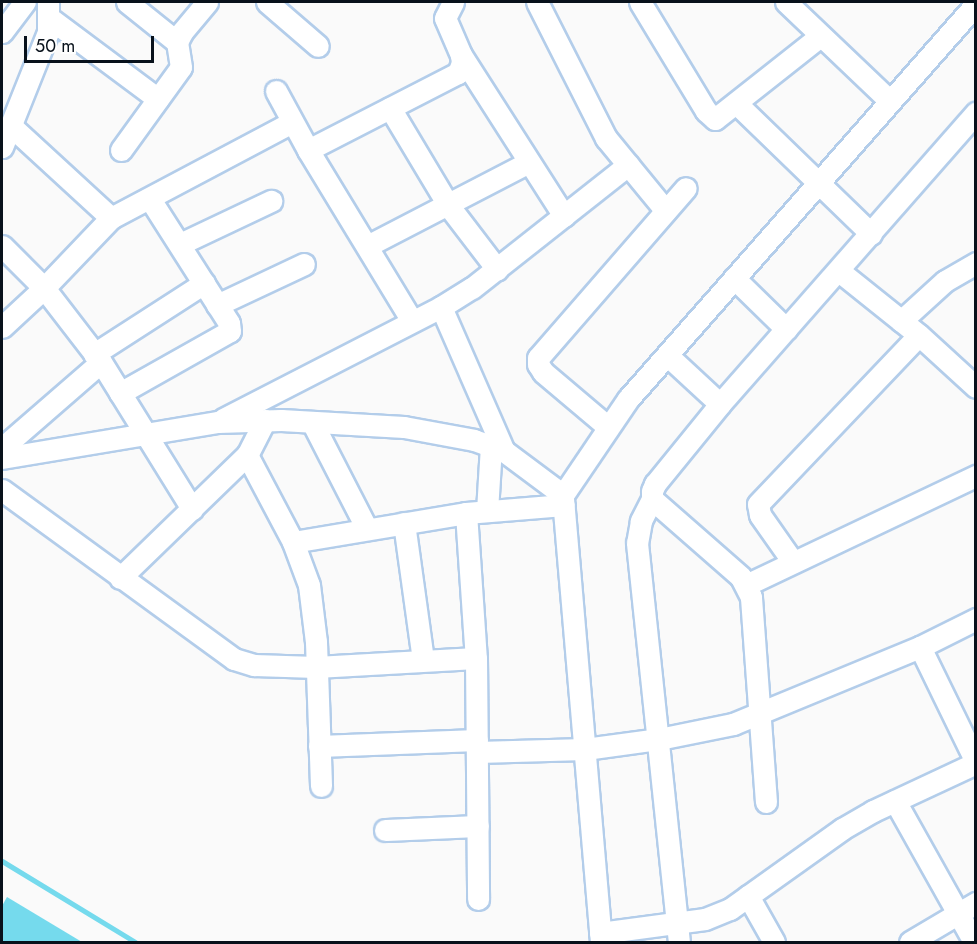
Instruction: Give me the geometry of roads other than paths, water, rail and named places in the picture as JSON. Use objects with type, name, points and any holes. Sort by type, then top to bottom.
[{"type":"street","points":[[127,2],[177,42]]},
{"type":"street","points":[[121,150],[181,67],[177,42],[182,32],[207,2]]},
{"type":"street","points":[[267,2],[318,46]]},
{"type":"street","points":[[308,150],[458,73],[462,63],[445,18],[453,2]]},
{"type":"street","points":[[537,2],[606,138],[666,211]]},
{"type":"street","points":[[640,2],[710,116],[715,119],[720,118],[820,36]]},
{"type":"street","points":[[786,2],[890,101]]},
{"type":"street","points":[[920,646],[975,763],[842,829],[730,909],[678,933],[601,938],[563,500],[608,427],[667,355],[975,4]]},
{"type":"street","points":[[2,32],[13,7]]},
{"type":"street","points":[[48,9],[158,99]]},
{"type":"street","points":[[2,147],[48,32],[48,9]]},
{"type":"street","points":[[460,55],[564,216]]},
{"type":"street","points":[[276,91],[308,150],[412,321]]},
{"type":"street","points":[[736,103],[871,234]]},
{"type":"street","points":[[390,108],[448,205],[497,269]]},
{"type":"street","points":[[678,933],[637,543],[641,521],[652,499],[655,484],[720,404],[975,113]]},
{"type":"street","points":[[2,327],[44,288],[111,218],[292,122]]},
{"type":"street","points":[[11,126],[111,218]]},
{"type":"street","points":[[368,246],[529,162]]},
{"type":"street","points":[[218,422],[441,307],[497,269],[628,165]]},
{"type":"street","points":[[608,427],[543,372],[538,364],[538,358],[686,188]]},
{"type":"street","points":[[120,393],[226,336],[230,328],[150,199]]},
{"type":"street","points":[[180,244],[271,201]]},
{"type":"street","points":[[2,246],[44,288],[98,358],[192,509]]},
{"type":"street","points":[[901,321],[945,281],[975,263]]},
{"type":"street","points":[[217,305],[304,264]]},
{"type":"street","points":[[838,271],[919,335],[975,387]]},
{"type":"street","points":[[734,278],[786,329]]},
{"type":"street","points":[[2,448],[98,358],[204,283]]},
{"type":"street","points":[[441,307],[498,448],[487,511]]},
{"type":"street","points":[[794,562],[760,515],[758,504],[919,335]]},
{"type":"street","points":[[667,355],[720,404]]},
{"type":"street","points":[[2,458],[218,422],[265,420],[404,427],[447,434],[498,448],[563,500]]},
{"type":"street","points":[[120,578],[247,455],[265,420]]},
{"type":"street","points":[[312,422],[367,529]]},
{"type":"street","points":[[247,455],[293,542],[309,585],[316,642],[321,786]]},
{"type":"street","points":[[746,585],[975,476]]},
{"type":"street","points":[[2,490],[234,659],[254,665],[316,667],[476,658]]},
{"type":"street","points":[[652,499],[746,585],[751,597],[757,715],[766,802]]},
{"type":"street","points":[[293,542],[466,513],[563,500]]},
{"type":"street","points":[[466,513],[476,658],[478,899]]},
{"type":"street","points":[[404,523],[423,660]]},
{"type":"street","points":[[319,746],[585,749],[659,740],[709,730],[757,715],[920,646],[975,619]]},
{"type":"street","points":[[895,801],[956,914],[974,942]]},
{"type":"street","points":[[385,830],[478,826]]},
{"type":"street","points":[[747,896],[774,942]]},
{"type":"street","points":[[910,942],[975,903]]},
{"type":"water","points":[[7,897],[82,942],[2,942],[2,906]]},
{"type":"waterway","points":[[2,861],[135,942]]}]
